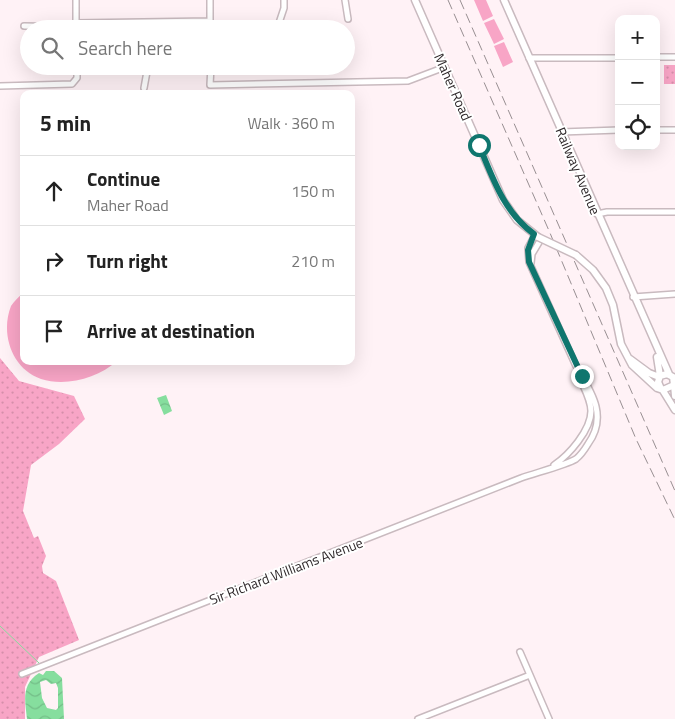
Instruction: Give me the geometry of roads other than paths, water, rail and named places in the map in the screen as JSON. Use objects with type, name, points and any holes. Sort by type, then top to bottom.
[{"type":"street","points":[[76,0],[76,20]]},
{"type":"street","points":[[210,0],[210,20]]},
{"type":"street","points":[[280,20],[284,0]]},
{"type":"street","points":[[346,0],[348,19]]},
{"type":"street","name":"Maher Road","points":[[415,0],[503,200],[517,220],[538,238],[576,255],[593,270],[606,288],[613,305],[621,344],[627,357],[635,369],[662,389]]},
{"type":"street","name":"Railway Avenue","points":[[504,0],[653,342],[671,374]]},
{"type":"street","points":[[660,57],[675,57]]},
{"type":"street","points":[[529,58],[615,58]]},
{"type":"street","points":[[210,75],[210,84],[408,82],[445,67]]},
{"type":"street","points":[[0,86],[66,84],[75,82],[76,75]]},
{"type":"street","points":[[144,88],[146,75]]},
{"type":"street","points":[[561,132],[615,130]]},
{"type":"street","points":[[660,130],[675,130]]},
{"type":"street","points":[[596,214],[607,212],[675,212]]},
{"type":"street","name":"Sir Richard Williams Avenue","points":[[538,238],[528,253],[591,409],[589,420],[568,454],[549,468]]},
{"type":"street","points":[[633,297],[675,294]]},
{"type":"street","name":"Railway Avenue","points":[[653,342],[660,376]]},
{"type":"street","points":[[627,357],[649,373],[660,376],[671,374],[674,378],[675,396]]},
{"type":"street","name":"Sir Richard Williams Avenue","points":[[22,674],[576,458],[591,441],[598,421],[598,408],[574,364]]},
{"type":"street","points":[[660,376],[658,382],[675,410]]},
{"type":"street","points":[[662,389],[667,390],[674,384]]},
{"type":"street","points":[[581,435],[591,441]]},
{"type":"street","points":[[520,652],[550,719]]},
{"type":"street","points":[[418,719],[530,675]]},
{"type":"water","points":[[166,395],[172,411],[164,415],[157,398]]},
{"type":"water","points":[[46,671],[54,671],[62,678],[64,719],[27,719],[25,699],[27,688],[33,678],[39,673],[43,675]],"holes":[[[46,680],[51,684],[56,683],[58,688],[58,708],[56,710],[47,708],[42,698],[40,682]]]},
{"type":"waterway","points":[[0,626],[39,663]]},
{"type":"railway","points":[[448,0],[550,233],[636,439],[675,520]]},
{"type":"railway","points":[[460,0],[675,491]]}]
